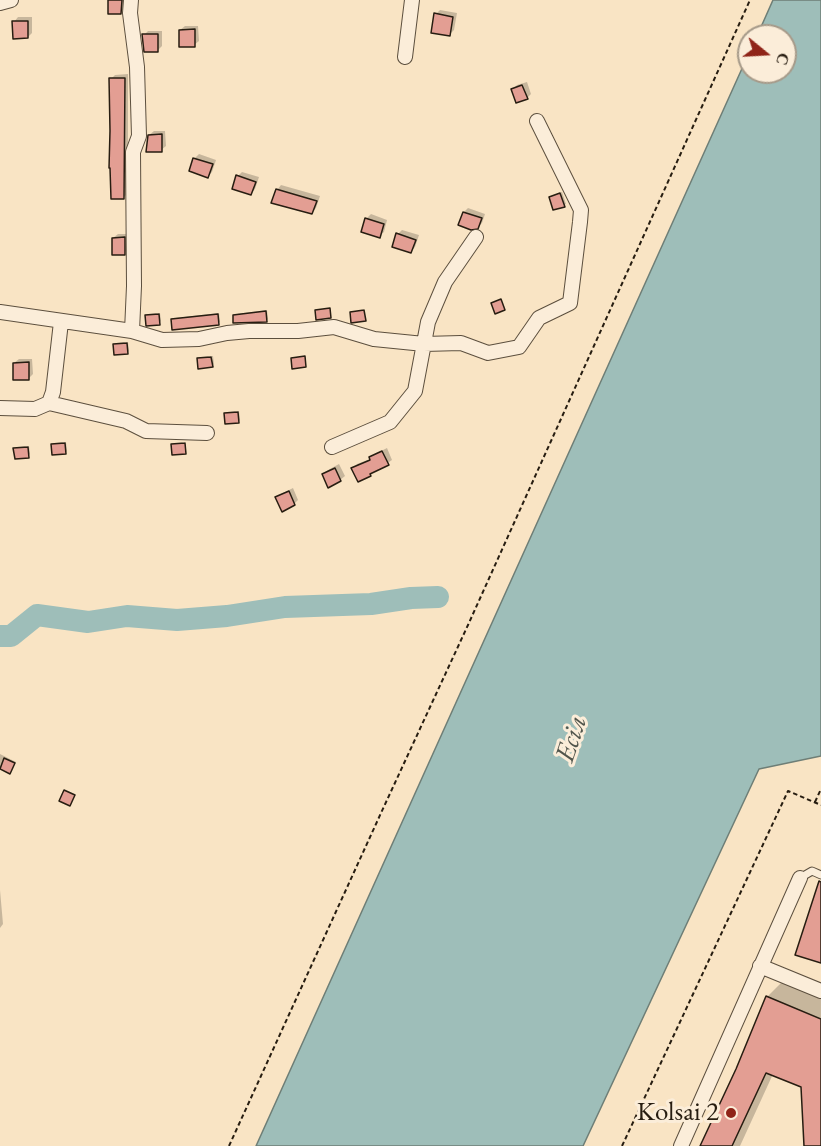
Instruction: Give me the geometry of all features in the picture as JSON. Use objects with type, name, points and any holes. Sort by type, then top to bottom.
[{"type":"street","points":[[0,3],[11,0]]},
{"type":"street","points":[[131,0],[130,13],[137,67],[139,136],[133,152],[132,331]]},
{"type":"street","points":[[405,57],[412,0]]},
{"type":"street","points":[[0,312],[132,331],[162,340],[199,339],[249,331],[298,331],[334,327],[374,339],[424,345],[461,343],[488,353],[519,347],[539,318],[570,303],[581,210],[537,122]]},
{"type":"street","points":[[332,447],[390,422],[415,392],[428,322],[445,282],[476,237]]},
{"type":"street","points":[[49,402],[53,392],[61,322]]},
{"type":"street","points":[[0,408],[35,409],[49,402],[126,421],[146,431],[207,433]]},
{"type":"street","points":[[681,1146],[800,878]]},
{"type":"street","points":[[760,966],[821,991]]},
{"type":"lane","points":[[800,878],[812,871],[821,874]]},
{"type":"path","points":[[229,1146],[468,625],[750,0]]},
{"type":"path","points":[[815,802],[821,789]]},
{"type":"path","points":[[622,1146],[788,790],[821,805]]},
{"type":"water","name":"Есіл","points":[[773,0],[821,0],[821,756],[759,769],[583,1146],[256,1146],[737,80],[737,84],[797,84],[797,24],[762,24]]},
{"type":"building","points":[[108,0],[122,0],[121,14],[108,14]]},
{"type":"building","points":[[434,13],[453,17],[450,36],[431,33]]},
{"type":"building","points":[[12,21],[28,21],[28,38],[13,39]]},
{"type":"building","points":[[195,29],[195,47],[179,47],[179,30]]},
{"type":"building","points":[[142,34],[158,34],[158,52],[144,52]]},
{"type":"building","points":[[109,78],[125,78],[124,199],[111,199]]},
{"type":"building","points":[[522,85],[528,99],[516,103],[511,89]]},
{"type":"building","points":[[162,134],[162,152],[146,152],[148,135]]},
{"type":"building","points":[[193,158],[213,164],[208,178],[189,171]]},
{"type":"building","points":[[236,175],[256,182],[251,195],[232,189]]},
{"type":"building","points":[[276,189],[317,201],[312,214],[271,203]]},
{"type":"building","points":[[560,193],[565,207],[553,210],[549,197]]},
{"type":"building","points":[[463,212],[482,218],[478,229],[471,230],[458,225]]},
{"type":"building","points":[[365,218],[384,224],[380,238],[361,232]]},
{"type":"building","points":[[396,233],[416,240],[411,253],[392,247]]},
{"type":"building","points":[[125,237],[125,255],[112,255],[112,238]]},
{"type":"building","points":[[501,299],[505,310],[495,314],[491,303]]},
{"type":"building","points":[[330,308],[331,318],[316,320],[315,310]]},
{"type":"building","points":[[364,310],[366,321],[351,323],[350,312]]},
{"type":"building","points":[[266,311],[267,322],[233,323],[233,315]]},
{"type":"building","points":[[159,314],[160,325],[146,326],[145,315]]},
{"type":"building","points":[[218,314],[219,325],[172,330],[171,319]]},
{"type":"building","points":[[127,343],[128,354],[114,355],[113,344]]},
{"type":"building","points":[[305,356],[306,367],[292,369],[291,358]]},
{"type":"building","points":[[211,357],[213,367],[198,369],[197,358]]},
{"type":"building","points":[[29,362],[29,380],[13,380],[13,363]]},
{"type":"building","points":[[238,412],[239,423],[225,424],[224,413]]},
{"type":"building","points":[[65,443],[66,454],[52,455],[51,444]]},
{"type":"building","points":[[185,443],[186,454],[172,455],[171,444]]},
{"type":"building","points":[[28,447],[29,458],[15,459],[13,448]]},
{"type":"building","points":[[382,451],[389,465],[358,482],[351,468],[370,460],[369,457]]},
{"type":"building","points":[[335,468],[341,481],[328,488],[322,474]]},
{"type":"building","points":[[289,491],[295,505],[282,512],[275,497]]},
{"type":"building","points":[[4,758],[15,763],[10,774],[0,769]]},
{"type":"building","points":[[64,790],[75,795],[70,806],[59,801]]},
{"type":"building","points":[[819,881],[821,882],[821,963],[795,955]]},
{"type":"building","points":[[766,996],[821,1019],[821,1146],[804,1146],[801,1087],[766,1073],[732,1146],[700,1146],[736,1069]]},
{"type":"waterway","points":[[0,636],[11,636],[37,615],[88,622],[127,616],[177,620],[227,616],[285,607],[371,604],[411,598],[438,597]]},
{"type":"place","name":"Kolsai 2","points":[[731,1113]]}]
